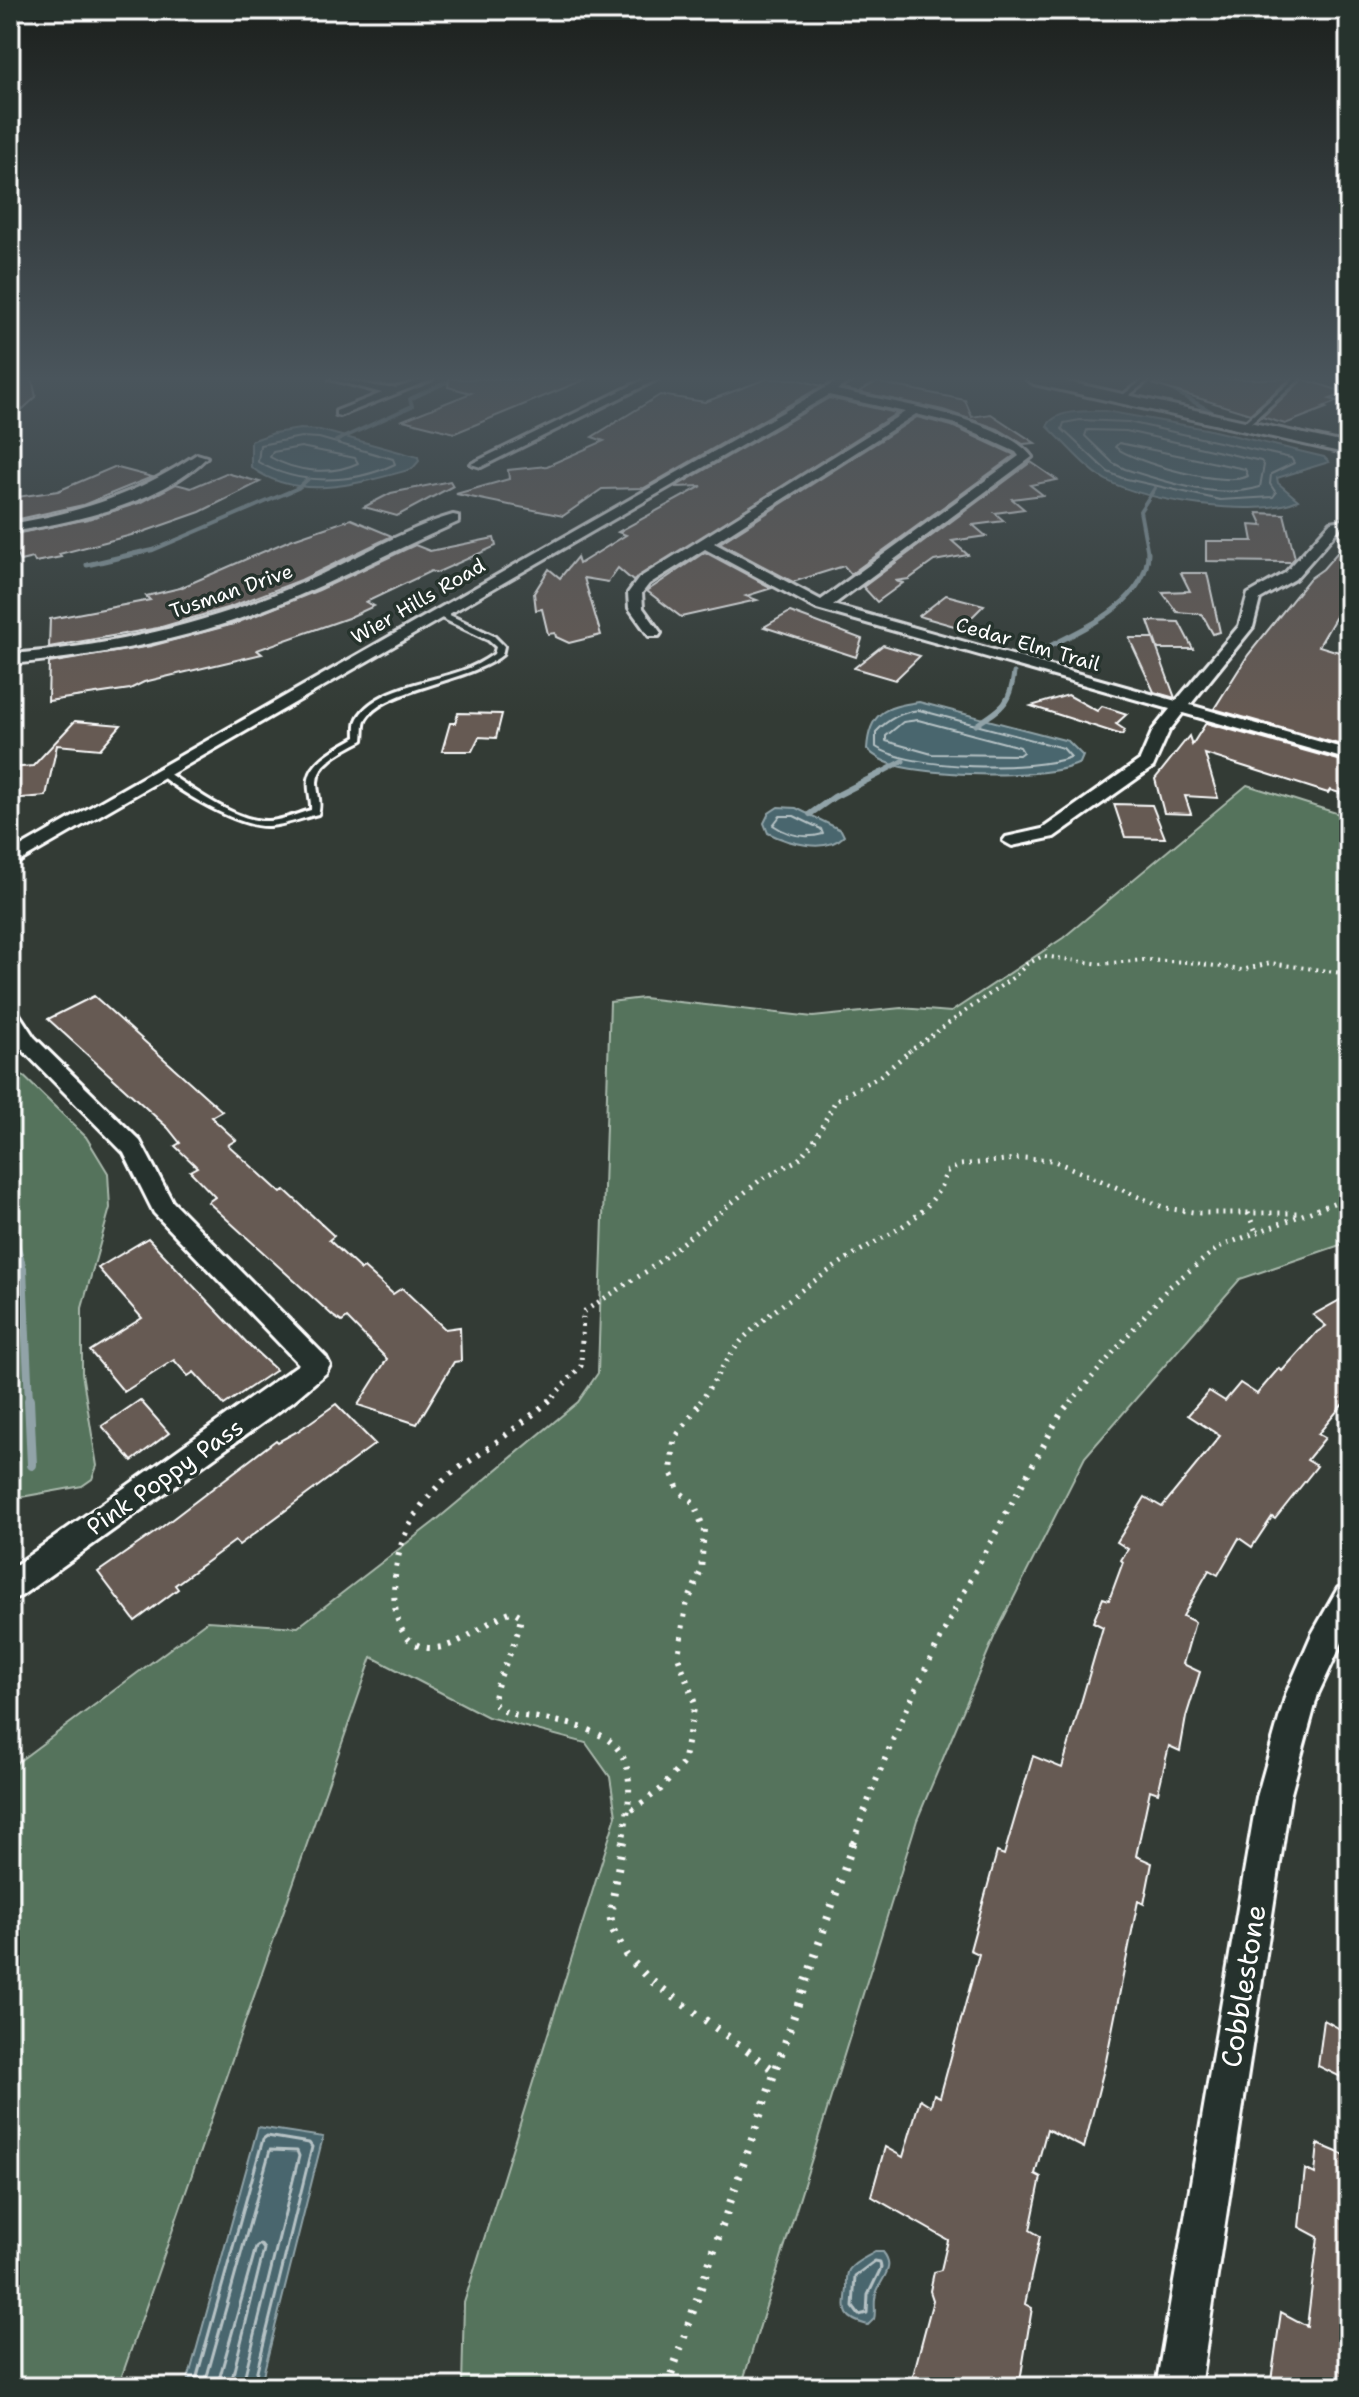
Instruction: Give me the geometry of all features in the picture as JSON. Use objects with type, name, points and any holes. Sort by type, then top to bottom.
[{"type":"street","points":[[10,528],[73,517],[146,491]]},
{"type":"street","name":"Wier Hills Road","points":[[10,861],[652,491]]},
{"type":"street","points":[[654,633],[636,608],[635,593],[644,581],[789,491]]},
{"type":"street","points":[[822,606],[980,491]]},
{"type":"street","name":"Tusman Drive","points":[[10,659],[131,643],[209,623],[287,594],[453,519]]},
{"type":"street","points":[[1012,841],[1048,833],[1147,763],[1161,730],[1246,627],[1253,597],[1290,576],[1336,525],[1349,523]]},
{"type":"street","name":"Cedar Elm Trail","points":[[706,544],[822,606],[1349,755]]},
{"type":"street","name":"Pink Poppy Pass","points":[[10,1016],[15,1029],[26,1042],[132,1147],[143,1161],[154,1194],[163,1207],[317,1365],[283,1393],[10,1586]]},
{"type":"street","name":"Cobblestone","points":[[1178,2387],[1273,1796],[1299,1698],[1327,1632],[1349,1598]]},
{"type":"lane","points":[[160,772],[221,807],[232,817],[249,823],[268,824],[315,812],[318,797],[312,783],[315,772],[323,762],[360,738],[359,726],[368,711],[397,695],[486,666],[498,655],[500,646],[491,638],[438,613]]},
{"type":"path","points":[[775,2071],[650,1979],[626,1957],[611,1921],[617,1869],[631,1811],[628,1769],[620,1746],[606,1735],[584,1725],[502,1712],[493,1703],[494,1690],[520,1631],[521,1616],[513,1611],[501,1614],[471,1634],[434,1648],[418,1647],[408,1640],[394,1603],[402,1543],[427,1497],[443,1480],[571,1383],[584,1357],[578,1322],[583,1312],[647,1271],[759,1181],[799,1159],[814,1141],[836,1100],[891,1069],[898,1059],[956,1020],[1034,959],[1067,957],[1100,964],[1144,960],[1188,962],[1242,970],[1270,963],[1349,974]]},
{"type":"path","points":[[631,1811],[661,1789],[683,1763],[695,1704],[678,1656],[686,1606],[701,1571],[704,1529],[693,1502],[679,1492],[671,1471],[674,1440],[748,1333],[849,1257],[887,1238],[921,1211],[942,1187],[946,1172],[960,1165],[1024,1158],[1052,1160],[1165,1208],[1200,1213],[1307,1213]]},
{"type":"path","points":[[667,2387],[872,1788],[933,1648],[1053,1426],[1169,1287],[1219,1247],[1349,1197]]},
{"type":"path","points":[[1248,1212],[1256,1232]]},
{"type":"green space","points":[[1247,785],[1349,817],[1349,1242],[1240,1279],[1085,1457],[995,1635],[917,1820],[741,2387],[462,2387],[464,2303],[616,1816],[610,1777],[586,1743],[488,1717],[372,1657],[118,2387],[10,2387],[10,1768],[207,1621],[298,1627],[434,1522],[578,1402],[598,1373],[610,1002],[643,998],[813,1017],[901,1008],[951,1012],[1063,938]]},
{"type":"green space","points":[[10,1063],[86,1137],[108,1173],[110,1208],[82,1308],[82,1373],[97,1466],[92,1479],[82,1486],[10,1499]]},
{"type":"water","points":[[1132,491],[1287,491],[1298,500],[1257,508],[1230,508]]},
{"type":"water","points":[[919,702],[1068,741],[1083,756],[1080,763],[1042,772],[960,774],[894,765],[867,749],[875,719],[888,709]]},
{"type":"water","points":[[778,807],[796,808],[841,830],[844,836],[827,845],[817,846],[776,837],[768,833],[764,823],[769,813]]},
{"type":"water","points":[[258,2127],[323,2137],[260,2387],[186,2387]]},
{"type":"water","points":[[875,2252],[883,2252],[888,2270],[877,2292],[874,2319],[868,2325],[847,2314],[847,2277],[854,2265]]},
{"type":"building","points":[[58,491],[118,491],[83,505],[10,521],[10,498]]},
{"type":"building","points":[[163,491],[242,491],[200,512],[143,532],[59,554],[61,557],[35,562],[33,558],[20,561],[10,543],[10,535],[88,519],[142,502]]},
{"type":"building","points":[[444,491],[397,516],[364,507],[391,493]]},
{"type":"building","points":[[467,491],[599,491],[563,516],[456,494]]},
{"type":"building","points":[[693,491],[775,491],[633,581],[618,568],[608,582],[584,578],[601,635],[569,643],[556,637],[555,633],[548,634],[542,609],[536,610],[534,593],[549,569],[560,578],[577,557],[579,564],[626,535],[618,532]]},
{"type":"building","points":[[802,491],[966,491],[851,574],[844,566],[793,582],[720,543]]},
{"type":"building","points":[[992,491],[1038,491],[1043,495],[1012,499],[1024,509],[995,513],[1004,521],[973,525],[986,536],[952,541],[968,555],[934,561],[909,579],[895,581],[903,583],[877,602],[863,587]]},
{"type":"building","points":[[1257,513],[1284,514],[1295,558],[1291,562],[1206,561],[1206,541],[1253,541],[1250,525],[1263,526]]},
{"type":"building","points":[[351,519],[392,536],[301,580],[230,607],[158,628],[49,647],[50,619],[150,600],[146,596],[180,588],[290,540]]},
{"type":"building","points":[[494,538],[496,546],[436,573],[431,571],[366,602],[374,606],[348,618],[257,650],[262,654],[144,682],[130,689],[48,701],[49,663],[151,646],[234,624],[319,590],[415,545],[430,551]]},
{"type":"building","points":[[1349,539],[1349,594],[1319,646],[1349,655],[1349,747],[1214,709],[1248,655],[1309,579],[1323,569]]},
{"type":"building","points":[[705,552],[772,588],[746,596],[757,600],[681,617],[647,591]]},
{"type":"building","points":[[1181,573],[1207,573],[1220,632],[1213,634],[1202,614],[1177,612],[1162,592],[1190,591]]},
{"type":"building","points":[[946,595],[984,605],[961,628],[919,616]]},
{"type":"building","points":[[790,612],[862,639],[856,657],[764,627]]},
{"type":"building","points":[[1148,621],[1179,622],[1193,649],[1158,649]]},
{"type":"building","points":[[1129,638],[1153,638],[1175,698],[1154,692]]},
{"type":"building","points":[[883,645],[920,656],[895,680],[854,668]]},
{"type":"building","points":[[1068,695],[1097,711],[1102,706],[1127,714],[1116,724],[1125,730],[1122,735],[1031,706]]},
{"type":"building","points":[[458,713],[502,714],[496,738],[479,737],[472,751],[442,751],[450,723],[455,723]]},
{"type":"building","points":[[75,721],[121,725],[100,749],[57,745],[46,796],[10,799],[10,768],[33,766]]},
{"type":"building","points":[[1206,723],[1349,763],[1349,796],[1330,790],[1328,793],[1205,754],[1218,798],[1185,796],[1191,814],[1164,813],[1155,779],[1189,736],[1192,745]]},
{"type":"building","points":[[1114,804],[1152,805],[1165,838],[1125,837]]},
{"type":"building","points":[[94,996],[222,1111],[211,1117],[236,1140],[228,1145],[281,1193],[285,1190],[334,1236],[329,1240],[361,1270],[364,1268],[393,1294],[402,1288],[445,1329],[460,1327],[461,1361],[454,1362],[417,1424],[358,1405],[387,1359],[347,1318],[342,1322],[333,1316],[208,1202],[215,1197],[190,1171],[197,1167],[175,1146],[180,1143],[168,1128],[48,1019]]},
{"type":"building","points":[[148,1238],[276,1370],[224,1405],[194,1372],[188,1376],[174,1360],[124,1392],[90,1351],[142,1318],[98,1268]]},
{"type":"building","points":[[1349,1295],[1349,1397],[1318,1434],[1325,1438],[1307,1460],[1317,1466],[1275,1519],[1272,1517],[1252,1547],[1239,1538],[1218,1575],[1209,1570],[1183,1616],[1195,1622],[1183,1664],[1200,1672],[1186,1717],[1180,1751],[1169,1746],[1158,1793],[1150,1790],[1136,1856],[1152,1863],[1144,1904],[1138,1901],[1106,2061],[1084,2148],[1047,2129],[1035,2174],[1041,2177],[1030,2230],[1040,2236],[1025,2304],[1032,2308],[1019,2387],[910,2387],[933,2300],[930,2291],[934,2272],[941,2270],[948,2240],[871,2196],[885,2147],[903,2157],[920,2099],[931,2106],[934,2094],[940,2097],[979,1954],[970,1950],[997,1852],[1004,1855],[1033,1756],[1062,1768],[1103,1627],[1093,1622],[1103,1598],[1109,1600],[1123,1562],[1121,1560],[1128,1549],[1117,1542],[1145,1497],[1162,1507],[1220,1436],[1188,1415],[1209,1391],[1225,1401],[1240,1383],[1257,1394],[1279,1368],[1282,1371],[1326,1326],[1313,1315]]},
{"type":"building","points":[[140,1400],[169,1433],[132,1461],[102,1426]]},
{"type":"building","points":[[336,1404],[375,1444],[239,1545],[235,1541],[175,1585],[178,1589],[135,1621],[98,1572],[276,1440],[278,1442],[298,1431]]},
{"type":"building","points":[[1324,2020],[1349,2034],[1349,2081],[1318,2066]]},
{"type":"building","points":[[1318,2144],[1349,2157],[1349,2387],[1270,2387],[1281,2312],[1307,2326],[1318,2237],[1299,2227],[1305,2169],[1315,2174]]},
{"type":"waterway","points":[[134,554],[153,550],[291,491]]},
{"type":"waterway","points":[[1148,553],[1140,511],[1153,491]]},
{"type":"waterway","points":[[87,565],[142,552]]},
{"type":"waterway","points":[[1034,654],[1087,627],[1122,602],[1136,588],[1145,571],[1148,553]]},
{"type":"waterway","points":[[976,725],[1003,705],[1014,673]]},
{"type":"waterway","points":[[877,775],[903,761]]},
{"type":"waterway","points":[[810,814],[834,797],[881,773]]},
{"type":"waterway","points":[[10,1222],[23,1269],[29,1402]]},
{"type":"waterway","points":[[29,1400],[32,1465]]}]
